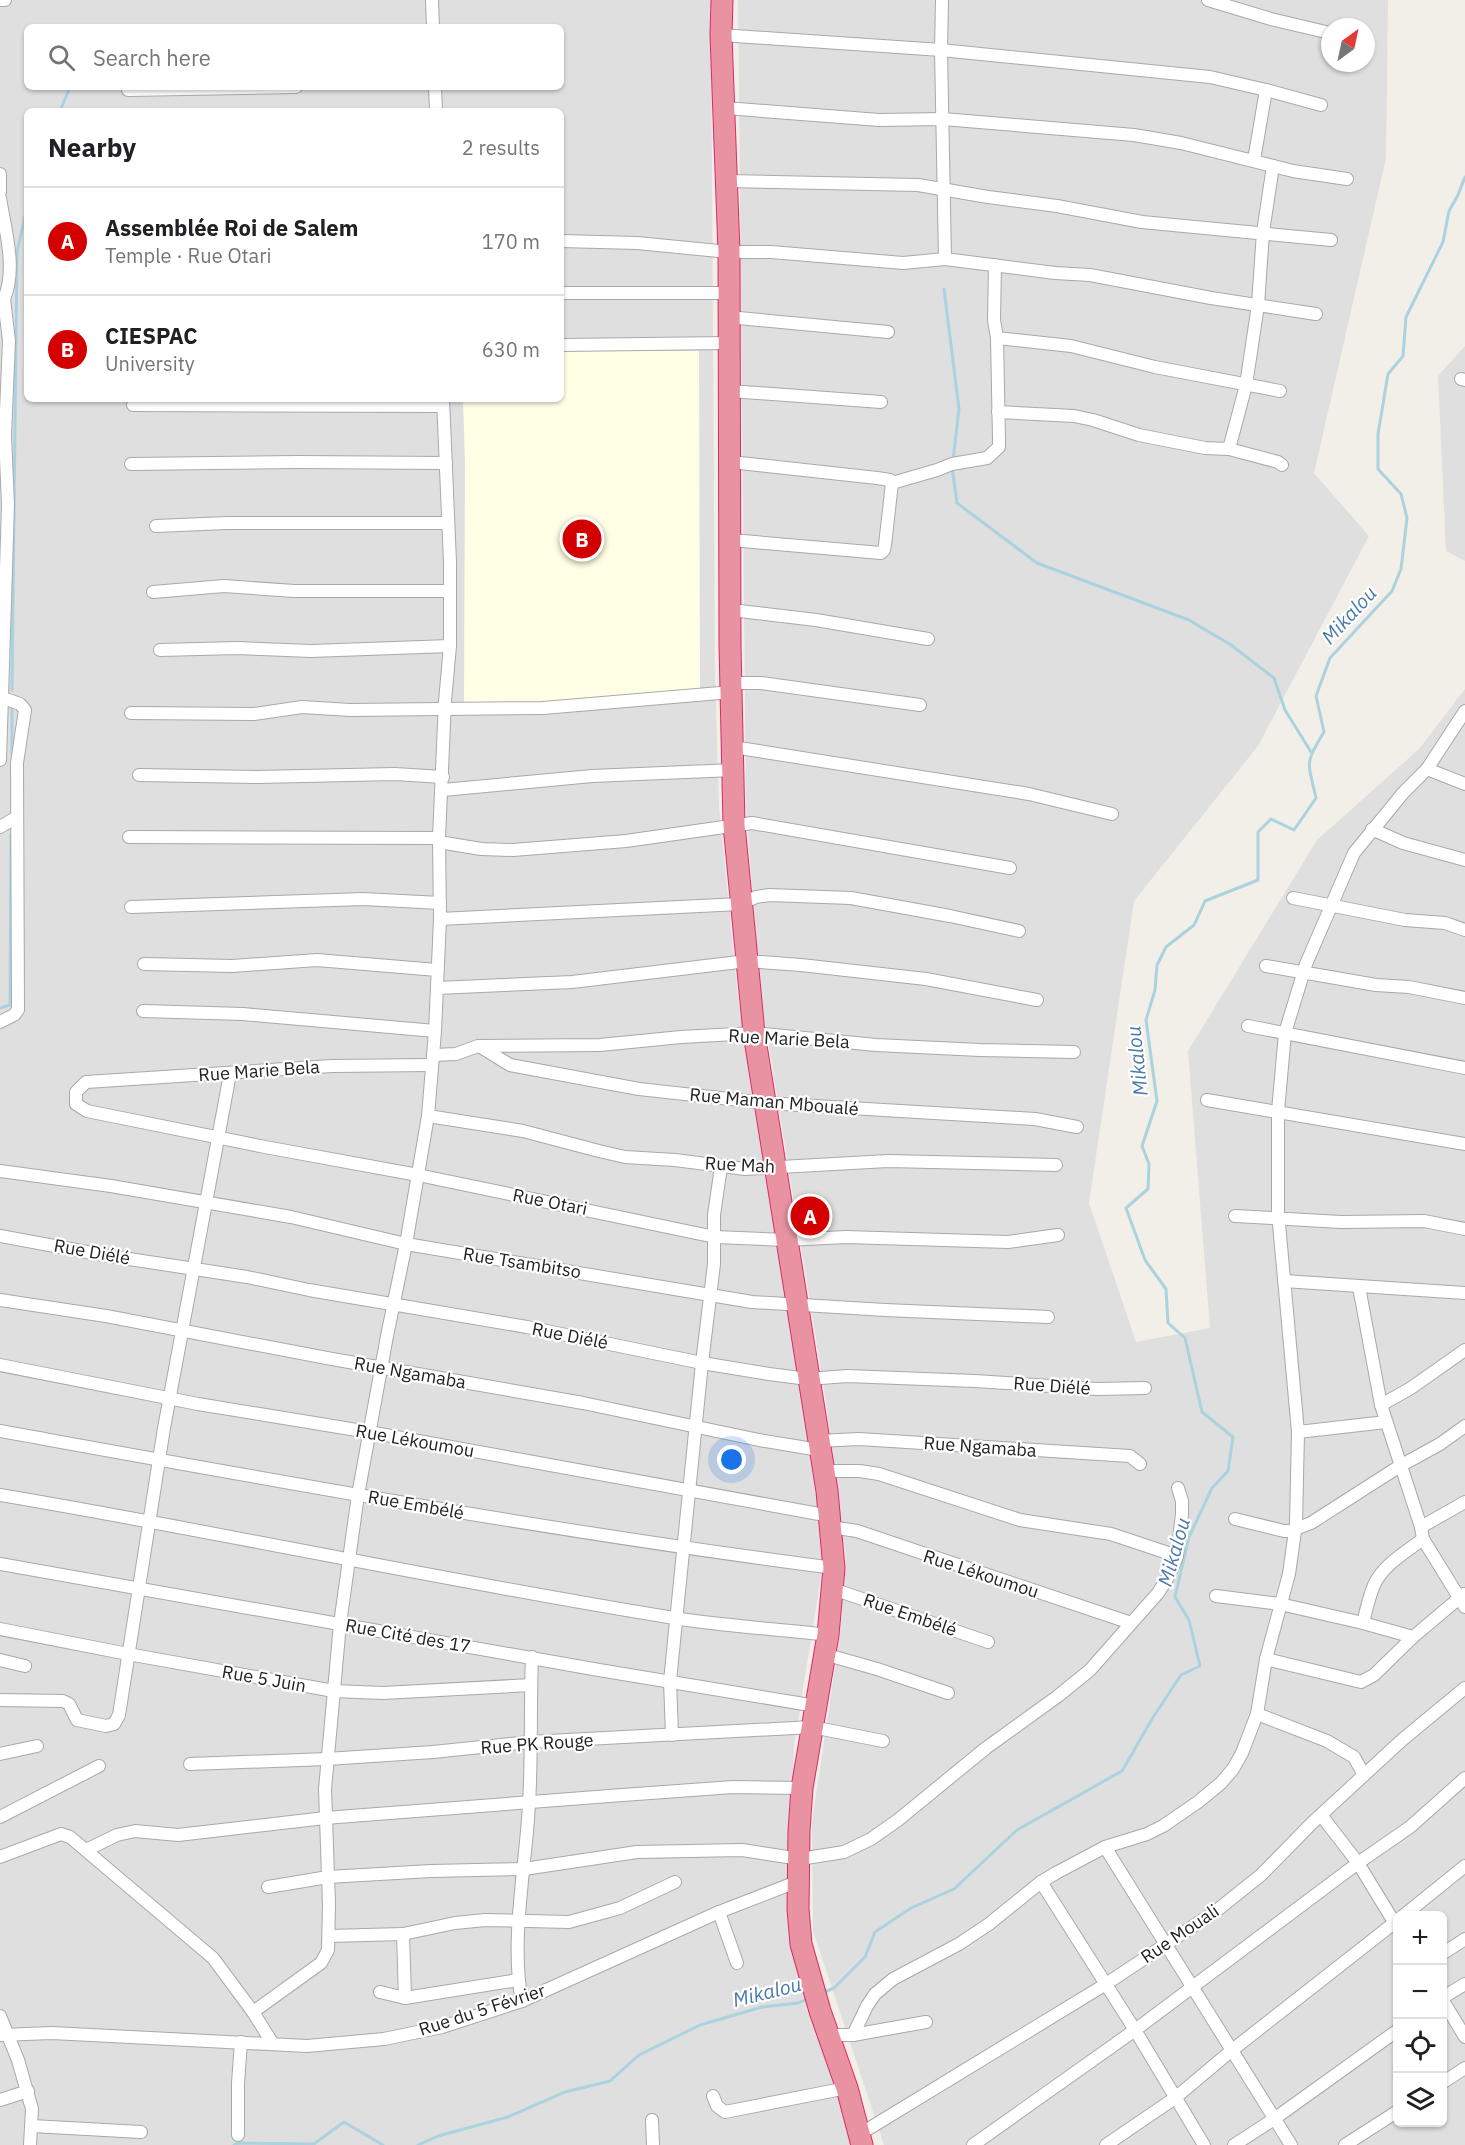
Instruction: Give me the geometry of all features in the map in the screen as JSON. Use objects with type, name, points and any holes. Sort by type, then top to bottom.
[{"type":"highway","points":[[722,0],[721,34],[729,252],[734,825],[754,1033],[823,1471],[830,1522],[833,1579],[826,1644],[802,1788],[798,1909],[801,1944],[820,2011],[847,2088],[861,2140]]},
{"type":"street","points":[[0,0],[5,0]]},
{"type":"street","points":[[432,0],[433,24]]},
{"type":"street","points":[[942,0],[945,259]]},
{"type":"street","points":[[1208,0],[1321,31]]},
{"type":"street","points":[[721,34],[941,50],[1199,76],[1266,90],[1321,105]]},
{"type":"street","points":[[435,90],[436,108]]},
{"type":"street","points":[[1254,160],[1266,90]]},
{"type":"street","points":[[725,108],[879,120],[943,119],[1134,135],[1181,143],[1273,166],[1347,179]]},
{"type":"street","points":[[1229,449],[1246,385],[1258,305],[1263,232],[1273,166]]},
{"type":"street","points":[[0,174],[0,192]]},
{"type":"street","points":[[727,181],[918,185],[1057,206],[1142,222],[1331,240]]},
{"type":"street","points":[[0,198],[9,257],[8,289],[2,301],[9,334],[3,370],[4,504],[0,760],[17,763]]},
{"type":"street","points":[[564,241],[637,243],[729,252],[771,252],[903,263],[945,259],[1090,275],[1211,298],[1316,314]]},
{"type":"street","points":[[892,483],[952,464],[987,458],[999,447],[997,338],[994,320],[995,265]]},
{"type":"street","points":[[564,293],[729,293]]},
{"type":"street","points":[[728,317],[888,332]]},
{"type":"street","points":[[997,338],[1071,346],[1155,367],[1280,391]]},
{"type":"street","points":[[564,345],[729,343]]},
{"type":"street","points":[[730,391],[881,402]]},
{"type":"street","points":[[133,405],[443,403],[450,646],[439,840],[440,919],[435,1031],[428,1116],[358,1495],[340,1624],[327,1759],[325,1818],[328,1950],[321,1963],[253,2012]]},
{"type":"street","points":[[998,412],[1074,416],[1139,435],[1205,448],[1229,449],[1282,465]]},
{"type":"street","points":[[731,462],[877,478],[890,480],[892,483]]},
{"type":"street","points":[[131,464],[446,463]]},
{"type":"street","points":[[731,540],[881,553],[885,545],[892,483]]},
{"type":"street","points":[[156,526],[226,523],[448,523]]},
{"type":"street","points":[[153,592],[224,586],[294,591],[450,591]]},
{"type":"street","points":[[731,610],[816,620],[928,639]]},
{"type":"street","points":[[160,650],[237,648],[311,651],[450,646]]},
{"type":"street","points":[[131,713],[254,714],[302,707],[350,710],[543,708],[761,683],[920,705]]},
{"type":"street","points":[[0,1022],[14,1015],[18,1010],[17,763],[25,710],[20,704],[2,697]]},
{"type":"street","points":[[853,2035],[867,2006],[883,1986],[975,1934],[1041,1882],[1105,1847],[1147,1834],[1163,1826],[1221,1784],[1242,1753],[1257,1714],[1266,1659],[1289,1574],[1294,1528],[1298,1432],[1278,1218],[1278,1111],[1285,1033],[1303,974],[1354,853],[1372,829],[1427,769],[1465,711]]},
{"type":"street","points":[[733,747],[1029,794],[1112,814]]},
{"type":"street","points":[[1427,769],[1465,784]]},
{"type":"street","points":[[139,775],[257,777],[395,774],[443,783],[734,770]]},
{"type":"street","points":[[0,827],[17,817]]},
{"type":"street","points":[[129,837],[439,840],[482,849],[513,850],[626,841],[752,824],[776,826],[1010,868]]},
{"type":"street","points":[[1372,829],[1402,843],[1465,860]]},
{"type":"street","points":[[440,919],[740,904],[756,897],[769,895],[851,898],[1019,931]]},
{"type":"street","points":[[1293,898],[1405,920],[1445,923],[1465,930]]},
{"type":"street","points":[[131,907],[363,899],[440,903]]},
{"type":"street","points":[[144,964],[232,966],[317,960],[437,970]]},
{"type":"street","points":[[437,988],[572,982],[747,961],[926,979],[1037,1000]]},
{"type":"street","points":[[1266,966],[1303,974],[1376,985],[1408,987],[1465,998]]},
{"type":"street","points":[[143,1011],[243,1014],[435,1031]]},
{"type":"street","points":[[1248,1026],[1465,1068]]},
{"type":"street","name":"Rue Marie Bela","points":[[86,1082],[433,1060],[478,1046],[600,1045],[754,1033],[887,1045],[1074,1052]]},
{"type":"street","name":"Rue Maman Mboualé","points":[[478,1046],[510,1065],[639,1089],[766,1103],[1035,1119],[1077,1127]]},
{"type":"street","points":[[0,1700],[63,1701],[69,1704],[77,1720],[110,1726],[114,1724],[118,1715],[170,1399],[230,1074]]},
{"type":"street","name":"Rue Otari","points":[[86,1082],[76,1092],[75,1098],[76,1104],[87,1111],[418,1175],[715,1237],[785,1240],[846,1237],[1008,1242],[1058,1235]]},
{"type":"street","points":[[1207,1100],[1465,1144]]},
{"type":"street","name":"Rue Mah","points":[[428,1116],[523,1131],[625,1157],[675,1160],[745,1169],[888,1161],[1056,1165]]},
{"type":"street","points":[[672,1735],[670,1681],[711,1295],[715,1208],[721,1167]]},
{"type":"street","name":"Rue Tsambitso","points":[[0,1171],[101,1184],[291,1217],[406,1244],[752,1302],[1048,1317]]},
{"type":"street","points":[[1235,1216],[1341,1222],[1424,1221],[1465,1229]]},
{"type":"street","name":"Rue Diélé","points":[[0,1236],[527,1327],[702,1363],[808,1379],[847,1376],[1097,1389],[1145,1388]]},
{"type":"street","points":[[1284,1281],[1465,1293]]},
{"type":"street","points":[[1266,1659],[1361,1682],[1374,1676],[1413,1637],[1463,1599],[1422,1533],[1381,1405],[1359,1287]]},
{"type":"street","name":"Rue Ngamaba","points":[[0,1300],[183,1330],[381,1368],[583,1403],[696,1426],[819,1445],[859,1439],[1130,1456],[1140,1464]]},
{"type":"street","points":[[1381,1405],[1411,1388],[1465,1350]]},
{"type":"street","name":"Rue Lékoumou","points":[[0,1365],[170,1399],[369,1432],[690,1492],[830,1522],[1131,1623]]},
{"type":"street","points":[[1298,1432],[1386,1422]]},
{"type":"street","points":[[1235,1519],[1276,1531],[1290,1531],[1311,1523],[1400,1466],[1440,1444],[1465,1426]]},
{"type":"street","name":"Rue Embélé","points":[[0,1431],[358,1495],[683,1549],[833,1579],[988,1642]]},
{"type":"street","points":[[823,1471],[860,1471],[879,1474],[1020,1520],[1111,1534],[1177,1556]]},
{"type":"street","points":[[268,1887],[328,1877],[524,1869],[637,1852],[742,1850],[800,1859],[844,1852],[879,1834],[986,1748],[1090,1670],[1166,1582],[1177,1556],[1182,1514],[1182,1502],[1178,1488]]},
{"type":"street","points":[[0,1496],[150,1520],[350,1560],[826,1644],[877,1669],[948,1693]]},
{"type":"street","points":[[1363,1623],[1378,1578],[1422,1533],[1465,1502]]},
{"type":"street","name":"Rue Cité des 17","points":[[0,1564],[816,1706]]},
{"type":"street","points":[[1215,1596],[1280,1604],[1413,1637]]},
{"type":"street","name":"Rue 5 Juin","points":[[0,1629],[334,1691],[383,1693],[531,1685]]},
{"type":"street","points":[[522,2001],[518,1980],[519,1921],[530,1803],[531,1657]]},
{"type":"street","points":[[0,1660],[25,1666]]},
{"type":"street","name":"Rue Mouali","points":[[861,2140],[1106,1984],[1200,1922],[1247,1887],[1402,1740],[1465,1688]]},
{"type":"street","points":[[1257,1714],[1327,1741],[1354,1757],[1364,1775]]},
{"type":"street","name":"Rue PK Rouge","points":[[190,1764],[327,1759],[433,1752],[530,1742],[812,1727],[883,1741]]},
{"type":"street","points":[[0,1754],[37,1746]]},
{"type":"street","points":[[0,1817],[99,1766]]},
{"type":"street","points":[[973,2145],[1135,2030],[1358,1863],[1410,1827],[1465,1778]]},
{"type":"street","points":[[86,1850],[117,1835],[135,1831],[178,1835],[325,1818],[733,1787],[802,1788]]},
{"type":"street","points":[[1321,1815],[1393,1914]]},
{"type":"street","points":[[0,1857],[62,1834],[70,1836],[213,1958],[253,2012],[273,2044]]},
{"type":"street","points":[[1105,1847],[1291,2145]]},
{"type":"street","points":[[1410,1911],[1465,1866]]},
{"type":"street","name":"Rue du 5 Février","points":[[3,2034],[52,2033],[307,2046],[384,2039],[442,2026],[522,2001],[719,1912],[799,1881]]},
{"type":"street","points":[[329,1936],[403,1934],[485,1920],[569,1922],[639,1901],[675,1882]]},
{"type":"street","points":[[1041,1882],[1135,2030],[1204,2145]]},
{"type":"street","points":[[719,1912],[737,1963]]},
{"type":"street","points":[[1106,2145],[1175,2098],[1231,2051],[1393,1925]]},
{"type":"street","points":[[403,1934],[405,1998]]},
{"type":"street","points":[[1447,1951],[1465,1939]]},
{"type":"street","points":[[380,1992],[405,1998],[518,1980]]},
{"type":"street","points":[[1447,1996],[1465,1984]]},
{"type":"street","points":[[1447,2006],[1465,2037]]},
{"type":"street","points":[[0,2016],[3,2034],[12,2046],[28,2091],[32,2109],[30,2145]]},
{"type":"street","points":[[828,2035],[853,2035],[926,2022]]},
{"type":"street","points":[[1234,2145],[1274,2120],[1393,2034]]},
{"type":"street","points":[[238,2135],[241,2042]]},
{"type":"street","points":[[1447,2080],[1465,2068]]},
{"type":"street","points":[[714,2096],[717,2106],[725,2112],[847,2088]]},
{"type":"street","points":[[0,2100],[28,2091]]},
{"type":"street","points":[[1345,2145],[1393,2114]]},
{"type":"street","points":[[652,2120],[653,2145]]},
{"type":"street","points":[[32,2126],[141,2132]]},
{"type":"shaded area","points":[[0,0],[711,0],[715,675],[719,807],[738,997],[792,1323],[825,1551],[794,1746],[790,1915],[807,2010],[832,2068],[852,2145],[0,2145]]},
{"type":"shaded area","points":[[738,0],[1388,0],[1386,158],[1314,473],[1369,536],[1258,746],[1134,901],[1089,1203],[1136,1342],[1210,1328],[1188,1051],[1317,840],[1419,749],[1465,689],[1465,2145],[884,2145],[813,1931],[812,1822],[840,1634],[846,1561],[826,1402],[760,990],[746,808]]},
{"type":"shaded area","points":[[1465,346],[1465,561],[1446,551],[1438,376]]},
{"type":"shaded area","points":[[564,351],[699,351],[700,692],[464,706],[463,402],[564,402]]},
{"type":"waterway","points":[[61,108],[69,90]]},
{"type":"waterway","name":"Mikalou","points":[[822,1993],[834,1988],[865,1957],[875,1932],[911,1908],[954,1889],[1017,1830],[1122,1771],[1181,1675],[1200,1666],[1189,1620],[1175,1597],[1189,1537],[1212,1488],[1228,1471],[1233,1437],[1202,1412],[1185,1338],[1168,1323],[1166,1289],[1145,1260],[1126,1208],[1148,1189],[1149,1164],[1142,1146],[1157,1101],[1146,1020],[1155,990],[1157,965],[1166,947],[1194,925],[1205,901],[1258,880],[1258,832],[1271,819],[1294,830],[1316,798],[1310,764],[1313,751],[1324,732],[1316,696],[1330,658],[1392,591],[1401,569],[1407,518],[1401,494],[1378,469],[1378,434],[1388,374],[1403,356],[1406,317],[1443,242],[1449,211],[1465,177]]},
{"type":"waterway","points":[[12,690],[17,252],[24,221]]},
{"type":"waterway","points":[[944,289],[959,409],[953,460]]},
{"type":"waterway","points":[[952,467],[957,503],[1037,563],[1189,620],[1231,645],[1274,678],[1285,710],[1311,752]]},
{"type":"waterway","points":[[12,708],[12,754]]},
{"type":"waterway","points":[[0,1008],[10,1005],[11,835]]},
{"type":"waterway","name":"Mikalou","points":[[418,2145],[438,2136],[508,2117],[565,2092],[610,2081],[639,2055],[700,2025],[762,2007],[798,2003],[807,1999]]},
{"type":"waterway","name":"Mikalou","points":[[234,2145],[239,2143],[314,2144],[344,2122],[383,2145]]},
{"type":"place","name":"CIESPAC","points":[[582,539]]},
{"type":"place","name":"Assemblée Roi de Salem","points":[[810,1216]]}]
